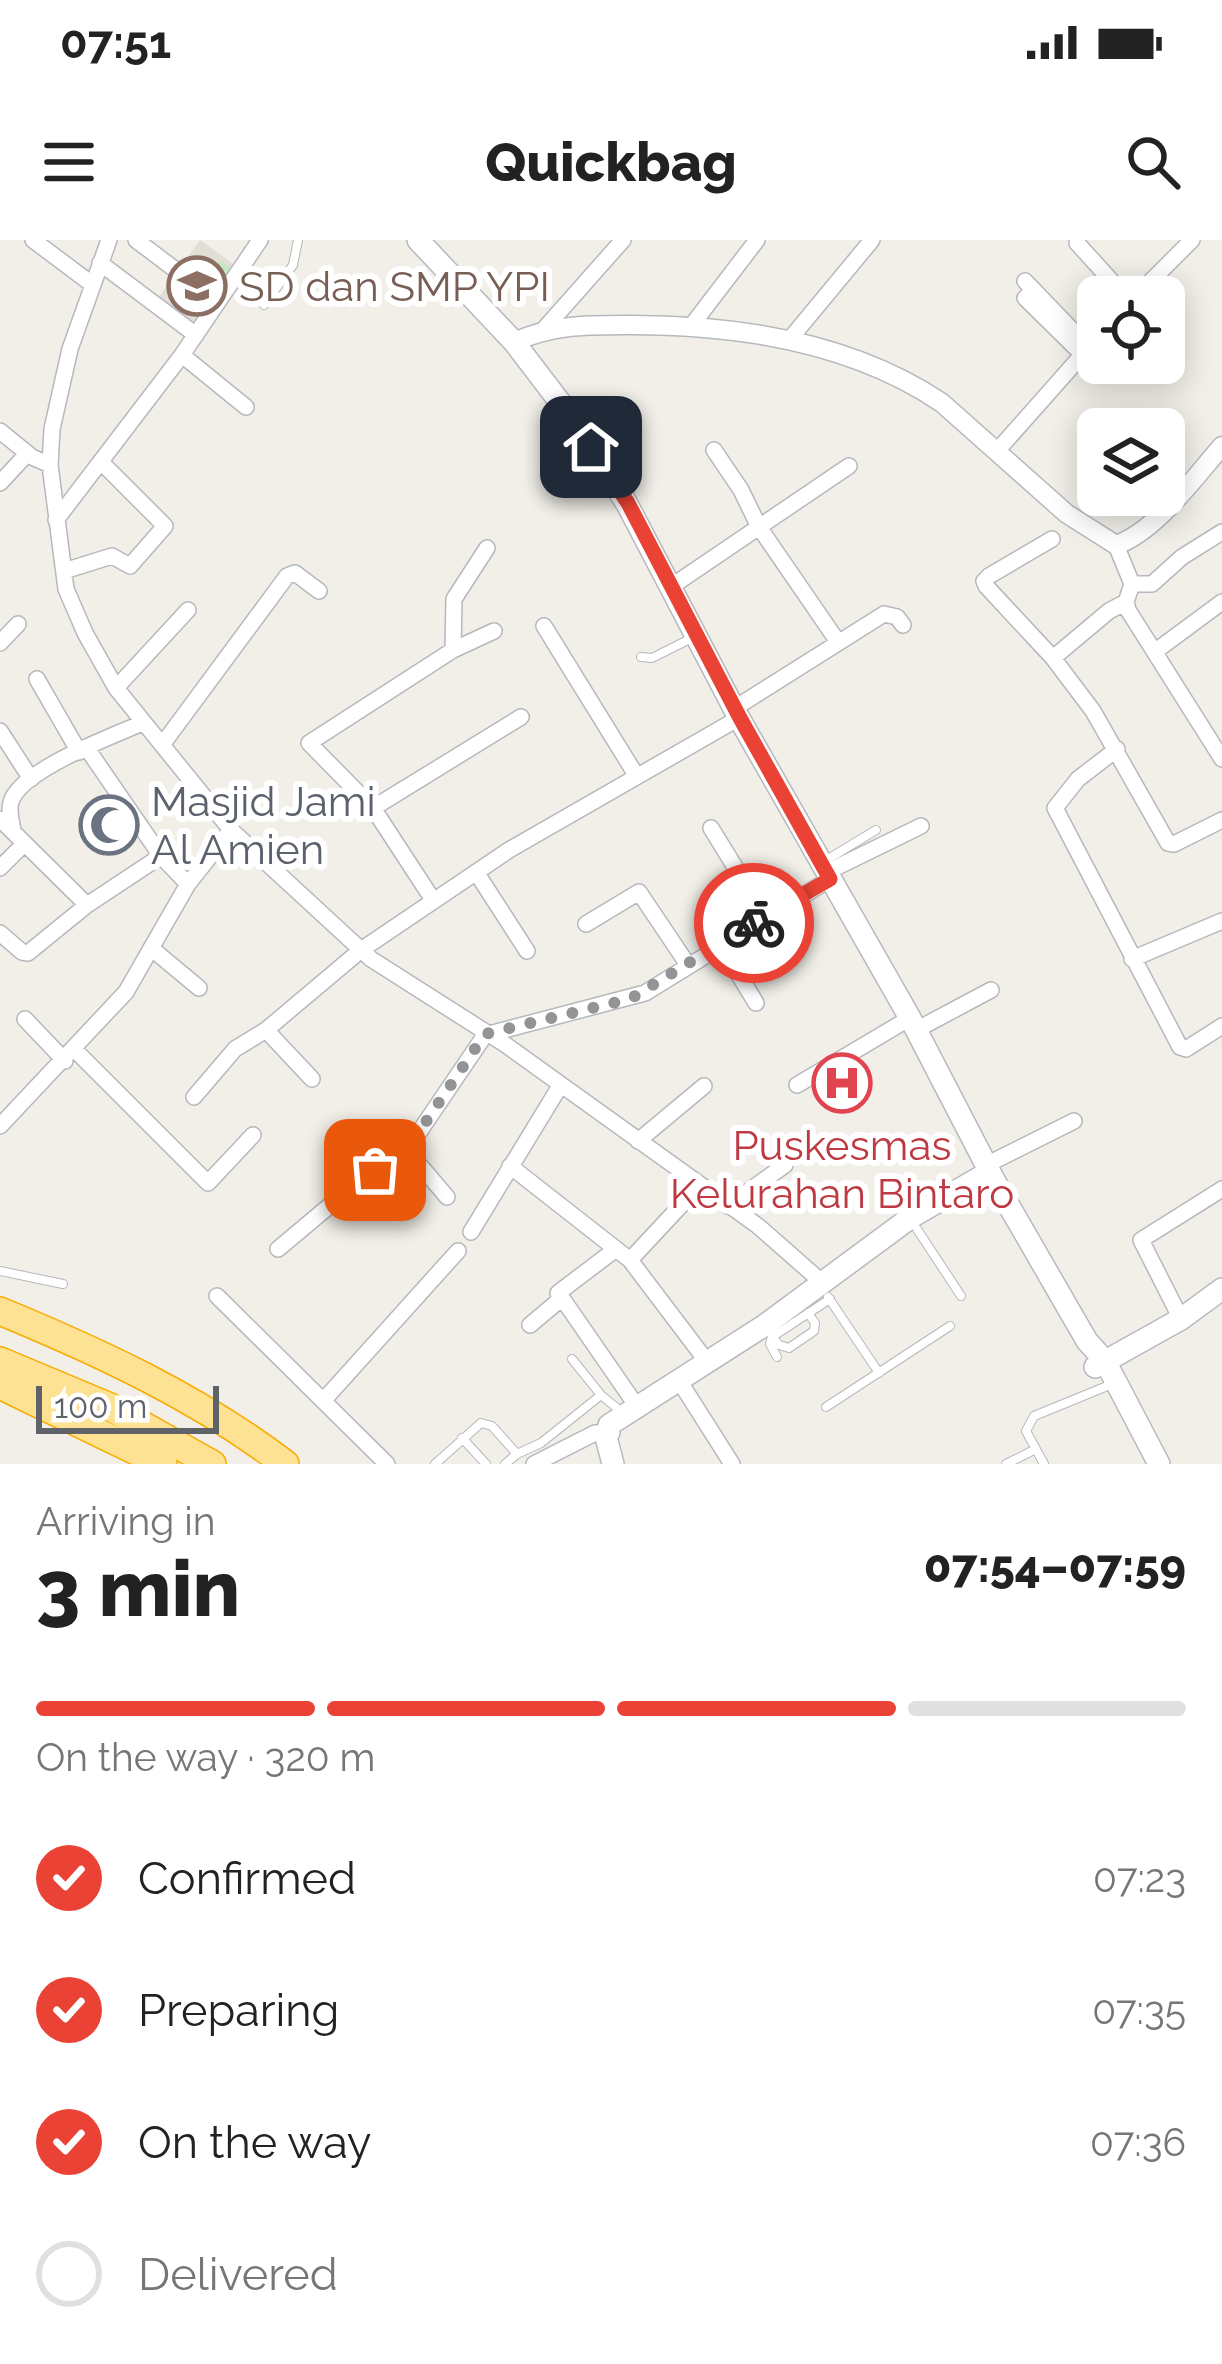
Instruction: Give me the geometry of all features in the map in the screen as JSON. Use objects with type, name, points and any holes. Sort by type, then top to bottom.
[{"type":"highway","points":[[0,1311],[86,1346],[165,1388],[284,1464]]},
{"type":"highway","points":[[0,1331],[125,1385],[263,1464]]},
{"type":"highway","points":[[0,1361],[110,1407],[212,1464]]},
{"type":"highway","points":[[0,1385],[163,1464]]},
{"type":"main road","points":[[418,240],[514,342],[628,503],[737,713],[913,1024],[989,1172],[1159,1464]]},
{"type":"main road","points":[[881,1242],[917,1229],[989,1172]]},
{"type":"main road","points":[[613,1464],[619,1422],[769,1331],[910,1218],[989,1172]]},
{"type":"main road","points":[[1106,1376],[1222,1288]]},
{"type":"main road","points":[[1106,1376],[1130,1363],[1178,1320]]},
{"type":"main road","points":[[1106,1376],[1144,1464]]},
{"type":"main road","points":[[619,1422],[622,1464]]},
{"type":"street","points":[[33,240],[93,285]]},
{"type":"street","points":[[109,240],[70,349],[52,429],[50,465],[66,589],[116,688],[231,830],[361,950],[506,1045],[728,1206],[795,1256],[825,1290]]},
{"type":"street","points":[[136,240],[177,271]]},
{"type":"street","points":[[56,520],[182,355],[260,240]]},
{"type":"street","points":[[545,328],[623,240]]},
{"type":"street","points":[[692,325],[757,240]]},
{"type":"street","points":[[790,339],[872,240]]},
{"type":"street","points":[[1149,276],[1170,246],[1192,240]]},
{"type":"street","points":[[1077,243],[1107,276]]},
{"type":"street","points":[[100,263],[196,335]]},
{"type":"street","points":[[1029,286],[1077,333]]},
{"type":"street","points":[[514,342],[545,328],[567,325],[692,325],[790,339],[921,388],[1067,514],[1116,545],[1132,584],[1126,602],[1109,610],[1053,658]]},
{"type":"street","points":[[182,355],[246,407]]},
{"type":"street","points":[[997,451],[1077,361]]},
{"type":"street","points":[[0,431],[27,454],[50,465]]},
{"type":"street","points":[[1116,545],[1126,542],[1176,498],[1222,446]]},
{"type":"street","points":[[714,450],[759,527],[838,642]]},
{"type":"street","points":[[0,483],[27,454]]},
{"type":"street","points":[[64,571],[112,556],[130,566],[165,526],[101,462]]},
{"type":"street","points":[[671,586],[849,466]]},
{"type":"street","points":[[1132,584],[1152,584],[1182,557],[1222,532]]},
{"type":"street","points":[[1052,539],[984,581],[1053,658],[1118,749],[1170,845],[1222,820]]},
{"type":"street","points":[[453,650],[454,599],[487,548]]},
{"type":"street","points":[[162,745],[287,576],[295,573],[319,591]]},
{"type":"street","points":[[1126,602],[1222,759]]},
{"type":"street","points":[[1156,650],[1222,602]]},
{"type":"street","points":[[116,688],[188,610]]},
{"type":"street","points":[[194,1097],[235,1049],[433,900],[737,713],[884,614],[897,617],[903,625]]},
{"type":"street","points":[[0,643],[18,624]]},
{"type":"street","points":[[544,626],[636,775]]},
{"type":"street","points":[[433,900],[373,808],[309,747],[309,741],[453,650],[494,631]]},
{"type":"street","points":[[38,679],[161,856],[188,884]]},
{"type":"street","points":[[373,808],[521,717]]},
{"type":"street","points":[[0,868],[12,831],[11,800],[31,779],[142,723]]},
{"type":"street","points":[[0,730],[31,779]]},
{"type":"street","points":[[1118,749],[1078,779],[1054,808],[1180,1047],[1186,1049],[1222,1026]]},
{"type":"street","points":[[278,1249],[371,1171],[389,1178],[397,1174],[407,1150],[485,1034],[630,999],[766,916],[826,871],[921,826]]},
{"type":"street","points":[[711,829],[766,916]]},
{"type":"street","points":[[0,1126],[126,992],[188,884],[231,830]]},
{"type":"street","points":[[12,831],[87,905]]},
{"type":"street","points":[[0,933],[28,952],[161,856]]},
{"type":"street","points":[[476,872],[526,950]]},
{"type":"street","points":[[586,923],[639,892],[688,965]]},
{"type":"street","points":[[1132,958],[1222,921]]},
{"type":"street","points":[[721,945],[756,1003]]},
{"type":"street","points":[[151,948],[199,988]]},
{"type":"street","points":[[797,1085],[913,1024],[991,990]]},
{"type":"street","points":[[25,1019],[208,1183],[253,1135]]},
{"type":"street","points":[[266,1030],[312,1079]]},
{"type":"street","points":[[471,1232],[560,1086]]},
{"type":"street","points":[[638,1141],[704,1086]]},
{"type":"street","points":[[989,1172],[1074,1121]]},
{"type":"street","points":[[407,1150],[447,1197]]},
{"type":"street","points":[[728,1206],[785,1165]]},
{"type":"street","points":[[510,1166],[623,1254],[708,1364]]},
{"type":"street","points":[[534,1464],[619,1422],[558,1293],[623,1254],[698,1186]]},
{"type":"street","points":[[1178,1320],[1141,1240],[1222,1189]]},
{"type":"street","points":[[323,1401],[458,1252]]},
{"type":"street","points":[[217,1296],[387,1464]]},
{"type":"street","points":[[530,1325],[562,1298]]},
{"type":"street","points":[[680,1382],[732,1464]]},
{"type":"lane","points":[[264,305],[293,265],[298,240]]},
{"type":"lane","points":[[640,657],[652,658],[698,635]]},
{"type":"lane","points":[[826,871],[876,830]]},
{"type":"lane","points":[[917,1229],[961,1296]]},
{"type":"lane","points":[[0,1271],[62,1284]]},
{"type":"lane","points":[[769,1331],[808,1313],[825,1290],[879,1373]]},
{"type":"lane","points":[[769,1331],[784,1348],[814,1331],[808,1313]]},
{"type":"lane","points":[[826,1407],[950,1326]]},
{"type":"lane","points":[[769,1331],[777,1357]]},
{"type":"lane","points":[[572,1359],[619,1422]]},
{"type":"lane","points":[[1044,1464],[1026,1431],[1034,1416],[1106,1376]]},
{"type":"lane","points":[[505,1464],[541,1443],[601,1395]]},
{"type":"lane","points":[[435,1464],[474,1426],[488,1424],[517,1454]]},
{"type":"lane","points":[[462,1438],[486,1464]]},
{"type":"lane","points":[[1006,1464],[1036,1449]]},
{"type":"shaded area","name":"SD dan SMP YPI","points":[[200,240],[239,268],[193,331],[155,303]]},
{"type":"green space","points":[[219,261],[232,269],[205,308],[192,300]]},
{"type":"way so far","points":[[375,1170],[387,1178],[397,1174],[407,1150],[485,1034],[645,993],[754,923]]},
{"type":"place","name":"SD dan SMP YPI","points":[[197,286]]},
{"type":"place","name":"Masjid Jami Al Amien","points":[[109,825]]},
{"type":"place","name":"Puskesmas Kelurahan Bintaro","points":[[842,1083]]},
{"type":"route","points":[[591,447],[628,503],[830,879],[754,923]]}]
